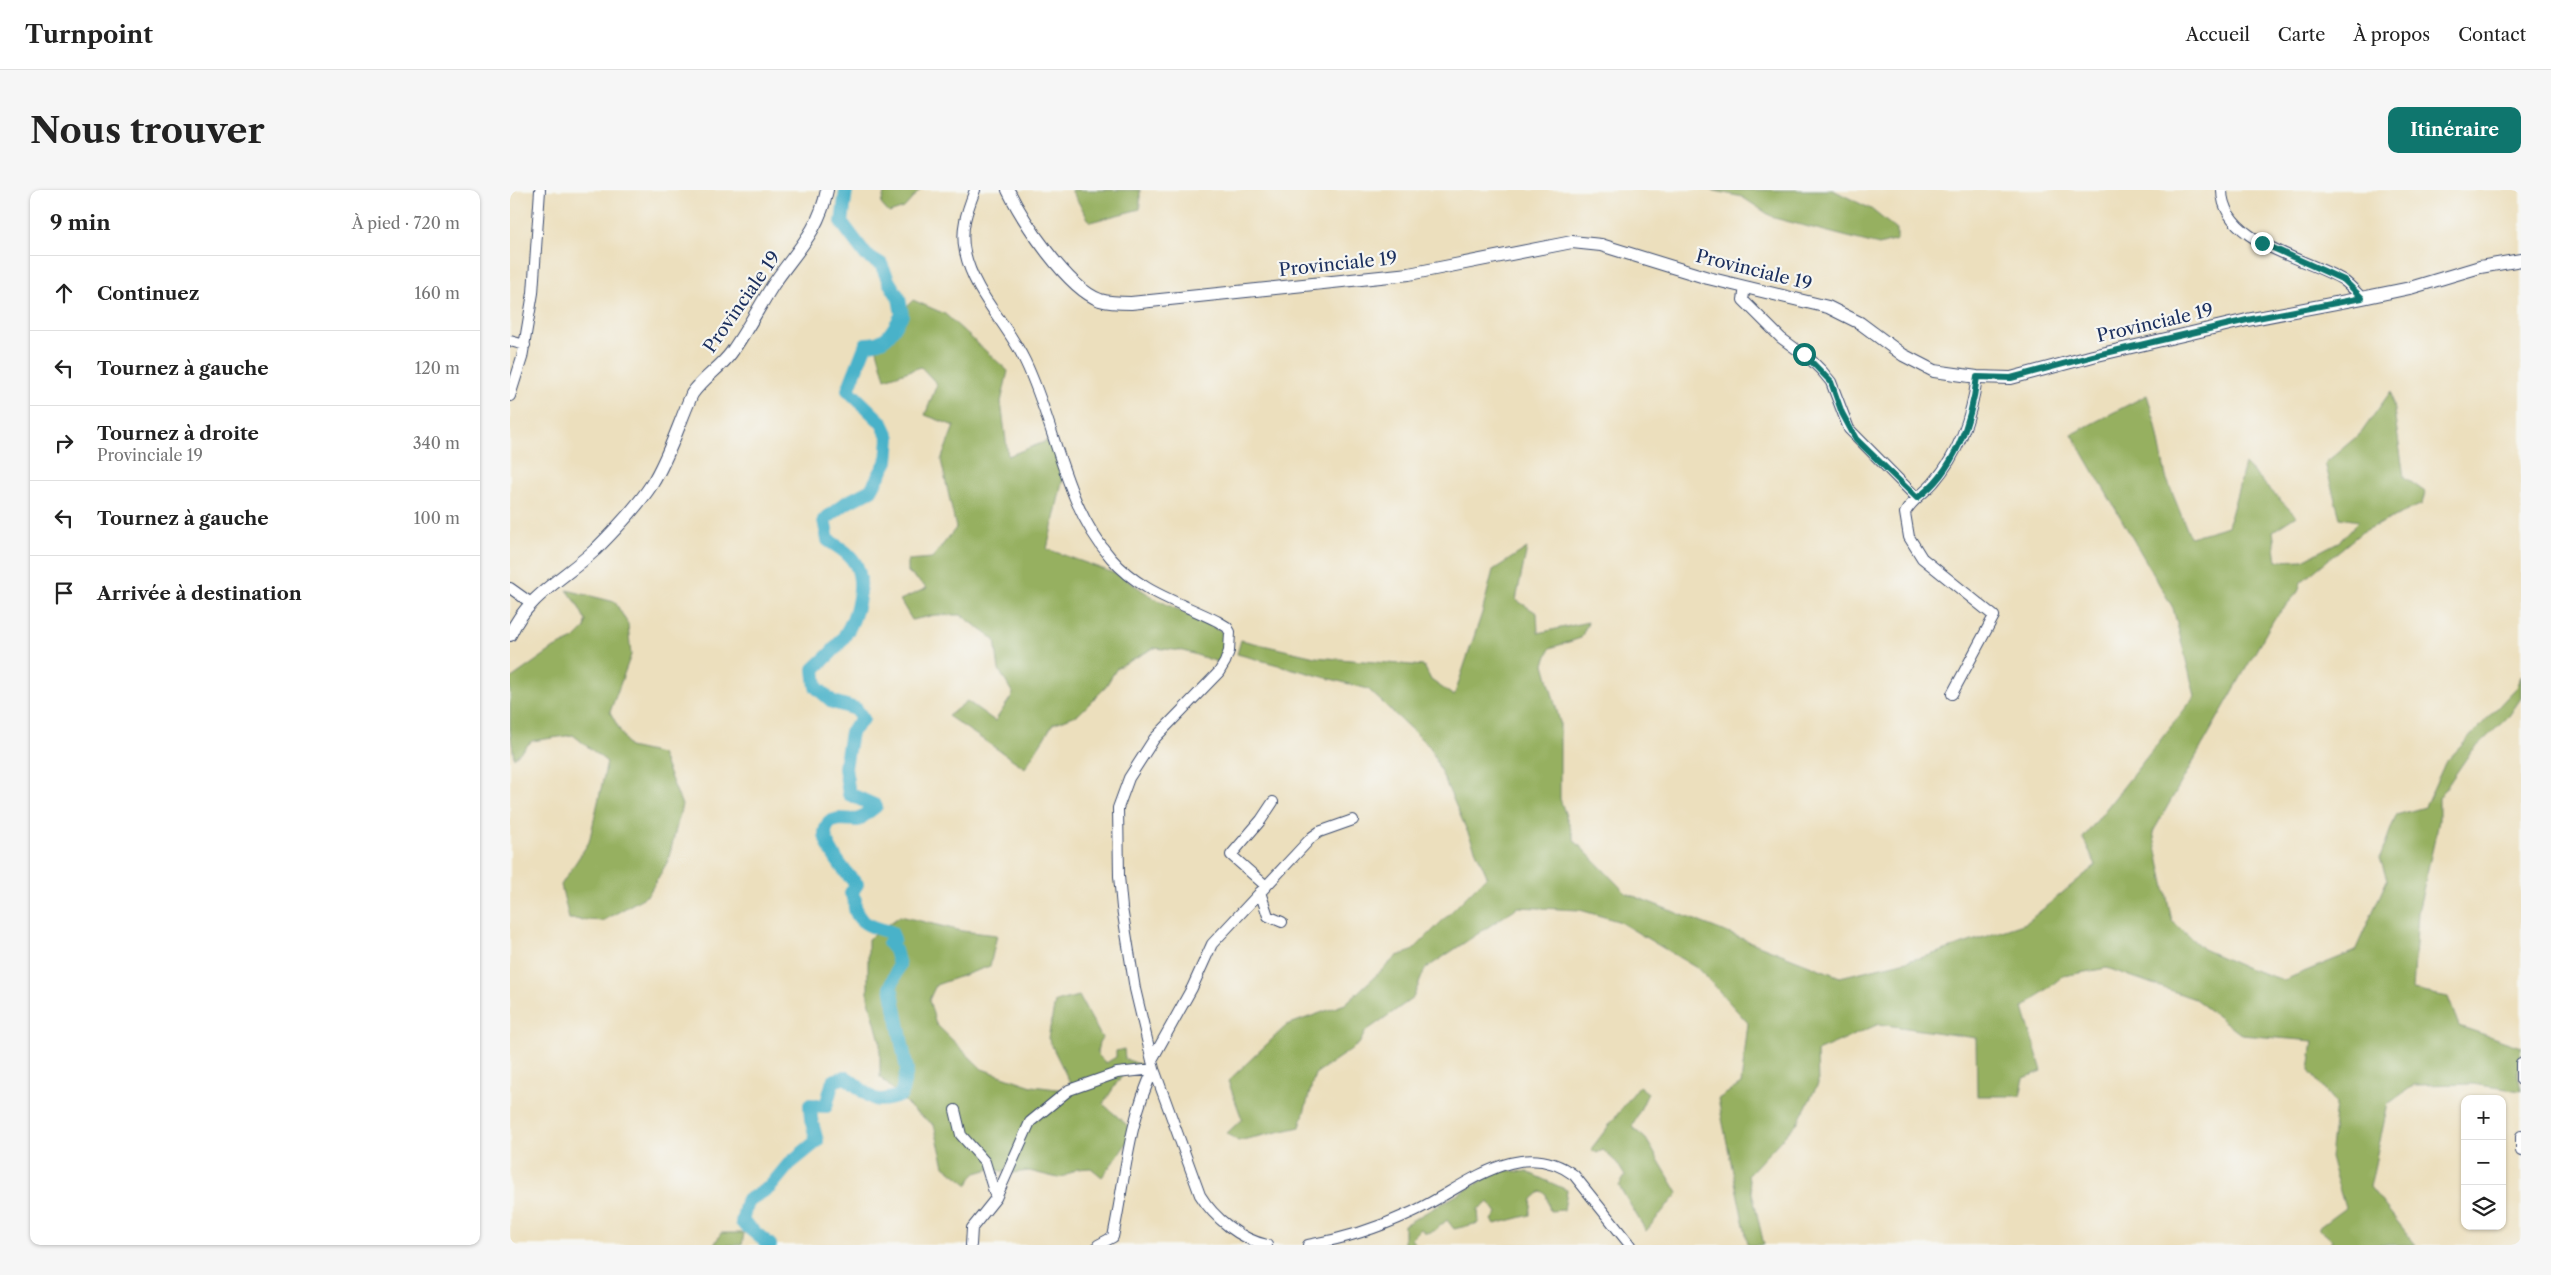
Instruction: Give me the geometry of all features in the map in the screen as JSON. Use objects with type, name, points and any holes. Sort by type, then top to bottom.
[{"type":"main road","name":"Provinciale 19","points":[[510,635],[531,604],[552,583],[593,552],[644,496],[657,476],[692,394],[699,383],[731,353],[786,266],[807,240],[827,190]]},
{"type":"main road","name":"Provinciale 19","points":[[1008,190],[1032,231],[1063,270],[1098,299],[1110,303],[1131,303],[1409,274],[1572,242],[1621,249],[1675,268],[1828,306],[1860,323],[1903,354],[1934,371],[1977,377],[2011,378],[2093,356],[2247,320],[2410,288],[2480,267],[2521,260]]},
{"type":"street","points":[[510,396],[524,346],[537,258],[538,200],[540,190]]},
{"type":"street","points":[[975,190],[964,220],[963,232],[965,251],[971,273],[977,287],[1026,361],[1066,475],[1102,546],[1111,558],[1137,582],[1156,594],[1217,621],[1227,627],[1230,632],[1230,651],[1222,668],[1154,740],[1129,778],[1118,808],[1119,876],[1122,908],[1135,989],[1145,1036],[1194,1180],[1206,1205],[1236,1231],[1256,1243],[1268,1245]]},
{"type":"street","points":[[2222,190],[2224,205],[2251,236],[2276,251],[2344,280],[2362,298]]},
{"type":"street","points":[[1745,286],[1743,300],[1781,338],[1822,371],[1831,382],[1842,413],[1856,439],[1917,498]]},
{"type":"street","points":[[510,341],[524,346]]},
{"type":"street","points":[[1952,694],[1994,616],[1939,574],[1915,549],[1910,537],[1905,512],[1936,480],[1960,443],[1975,393],[1977,377]]},
{"type":"street","points":[[510,588],[531,604]]},
{"type":"street","points":[[1273,802],[1261,820],[1231,855],[1263,889],[1268,916],[1282,922]]},
{"type":"street","points":[[1098,1245],[1113,1237],[1121,1200],[1126,1157],[1144,1092],[1154,1064],[1212,944],[1319,832],[1353,820]]},
{"type":"street","points":[[2521,1063],[2521,1080]]},
{"type":"street","points":[[971,1245],[972,1228],[996,1198],[1030,1122],[1069,1090],[1117,1073],[1154,1064]]},
{"type":"street","points":[[955,1110],[961,1135],[986,1162],[996,1198]]},
{"type":"street","points":[[2521,1136],[2521,1151]]},
{"type":"street","points":[[1308,1245],[1328,1242],[1389,1222],[1432,1203],[1491,1168],[1514,1161],[1528,1160],[1551,1163],[1564,1168],[1574,1175],[1630,1245]]},
{"type":"green space","points":[[885,190],[920,190],[904,208],[889,213],[881,204]]},
{"type":"green space","points":[[1071,190],[1140,190],[1140,209],[1090,222]]},
{"type":"green space","points":[[1711,190],[1833,190],[1871,209],[1897,230],[1897,240],[1879,245],[1774,218],[1742,197]]},
{"type":"green space","points":[[913,300],[945,314],[1008,371],[1001,402],[1008,456],[1047,441],[1062,464],[1064,474],[1047,549],[1119,575],[1154,598],[1225,633],[1227,646],[1218,662],[1184,651],[1154,648],[1117,668],[1104,689],[1079,714],[1053,724],[1025,768],[948,716],[967,701],[995,721],[1013,694],[999,670],[995,640],[961,615],[935,615],[912,620],[900,600],[927,588],[908,572],[908,560],[932,558],[956,528],[941,460],[954,426],[925,415],[937,384],[921,367],[885,379],[877,350],[890,323]]},
{"type":"green space","points":[[2391,391],[2404,477],[2425,492],[2422,504],[2362,532],[2301,582],[2298,592],[2274,619],[2153,832],[2172,921],[2203,949],[2244,967],[2284,980],[2355,951],[2387,880],[2380,858],[2396,815],[2425,807],[2445,763],[2517,687],[2521,676],[2521,698],[2509,716],[2470,753],[2439,798],[2439,821],[2418,912],[2413,990],[2448,997],[2459,1026],[2521,1047],[2518,1074],[2521,1091],[2472,1084],[2414,1085],[2388,1104],[2370,1187],[2416,1245],[2330,1245],[2332,1240],[2318,1228],[2345,1208],[2330,1158],[2336,1104],[2309,1071],[2313,1041],[2242,1035],[2195,999],[2107,968],[2063,976],[2023,1008],[2042,1071],[2024,1078],[2020,1096],[1977,1096],[1976,1038],[1879,1024],[1817,1051],[1818,1084],[1798,1122],[1748,1175],[1764,1245],[1748,1245],[1718,1099],[1741,1084],[1748,1023],[1700,970],[1618,921],[1580,910],[1518,907],[1425,969],[1413,998],[1366,1031],[1359,1044],[1315,1074],[1300,1127],[1238,1141],[1227,1133],[1242,1119],[1228,1081],[1287,1025],[1345,1004],[1397,956],[1412,951],[1487,876],[1430,747],[1368,689],[1237,654],[1241,640],[1315,657],[1424,666],[1431,680],[1454,696],[1482,613],[1493,570],[1527,548],[1516,600],[1537,613],[1538,633],[1588,622],[1581,638],[1550,648],[1544,664],[1560,722],[1560,799],[1575,841],[1626,893],[1840,977],[1927,956],[2026,923],[2096,865],[2083,838],[2195,696],[2173,608],[2072,434],[2147,395],[2155,421],[2166,477],[2190,537],[2228,526],[2245,464],[2296,516],[2273,531],[2277,561],[2303,560],[2340,541],[2359,521],[2340,518],[2325,463],[2361,433]]},
{"type":"green space","points":[[567,590],[615,602],[628,624],[631,655],[610,712],[629,747],[661,754],[682,805],[668,861],[648,895],[603,921],[569,919],[561,885],[589,842],[607,762],[573,735],[532,741],[514,758],[510,730],[510,679],[554,648],[574,639],[585,628],[586,621]]},
{"type":"green space","points":[[900,916],[962,931],[997,935],[990,966],[936,985],[929,1000],[936,1024],[982,1069],[1032,1086],[1074,1091],[1048,1038],[1055,1002],[1079,996],[1102,1038],[1099,1042],[1097,1054],[1106,1063],[1116,1057],[1116,1051],[1124,1049],[1125,1059],[1142,1065],[1124,1072],[1103,1104],[1135,1132],[1102,1177],[1091,1168],[1077,1169],[1058,1178],[1029,1171],[1012,1173],[990,1169],[976,1173],[968,1185],[944,1166],[934,1125],[913,1110],[880,1077],[880,1041],[868,997],[868,939]]},
{"type":"green space","points":[[1639,1086],[1648,1093],[1632,1127],[1646,1139],[1678,1193],[1646,1231],[1619,1186],[1625,1176],[1617,1163],[1603,1150],[1597,1153],[1591,1149]]},
{"type":"green space","points":[[1501,1170],[1527,1172],[1567,1190],[1564,1210],[1550,1211],[1546,1194],[1541,1191],[1532,1199],[1530,1215],[1495,1224],[1492,1220],[1497,1213],[1489,1202],[1478,1209],[1479,1223],[1454,1229],[1447,1220],[1434,1231],[1426,1233],[1421,1229],[1411,1239],[1416,1245],[1404,1245],[1404,1225]]},
{"type":"green space","points":[[721,1233],[744,1233],[742,1245],[714,1245]]},
{"type":"waterway","points":[[770,1245],[742,1222],[747,1201],[770,1187],[789,1164],[817,1141],[811,1119],[810,1105],[826,1106],[833,1081],[845,1077],[870,1097],[882,1100],[890,1099],[901,1095],[907,1070],[891,986],[899,965],[895,950],[889,943],[894,939],[891,932],[871,926],[860,919],[851,893],[857,884],[837,860],[826,839],[825,833],[829,822],[839,819],[858,820],[876,806],[849,794],[845,768],[851,732],[863,719],[856,709],[833,702],[816,687],[814,669],[835,649],[845,635],[853,620],[860,591],[859,573],[856,565],[847,554],[828,540],[824,520],[846,503],[871,490],[887,461],[889,438],[882,423],[848,390],[866,344],[879,342],[888,336],[902,315],[899,298],[881,264],[866,255],[842,223],[846,190]]},
{"type":"route","points":[[1804,354],[1831,382],[1836,400],[1849,429],[1856,439],[1917,498],[1936,480],[1960,443],[1975,393],[1977,377],[2011,378],[2093,356],[2290,310],[2362,298],[2344,280],[2276,251],[2262,243]]}]
